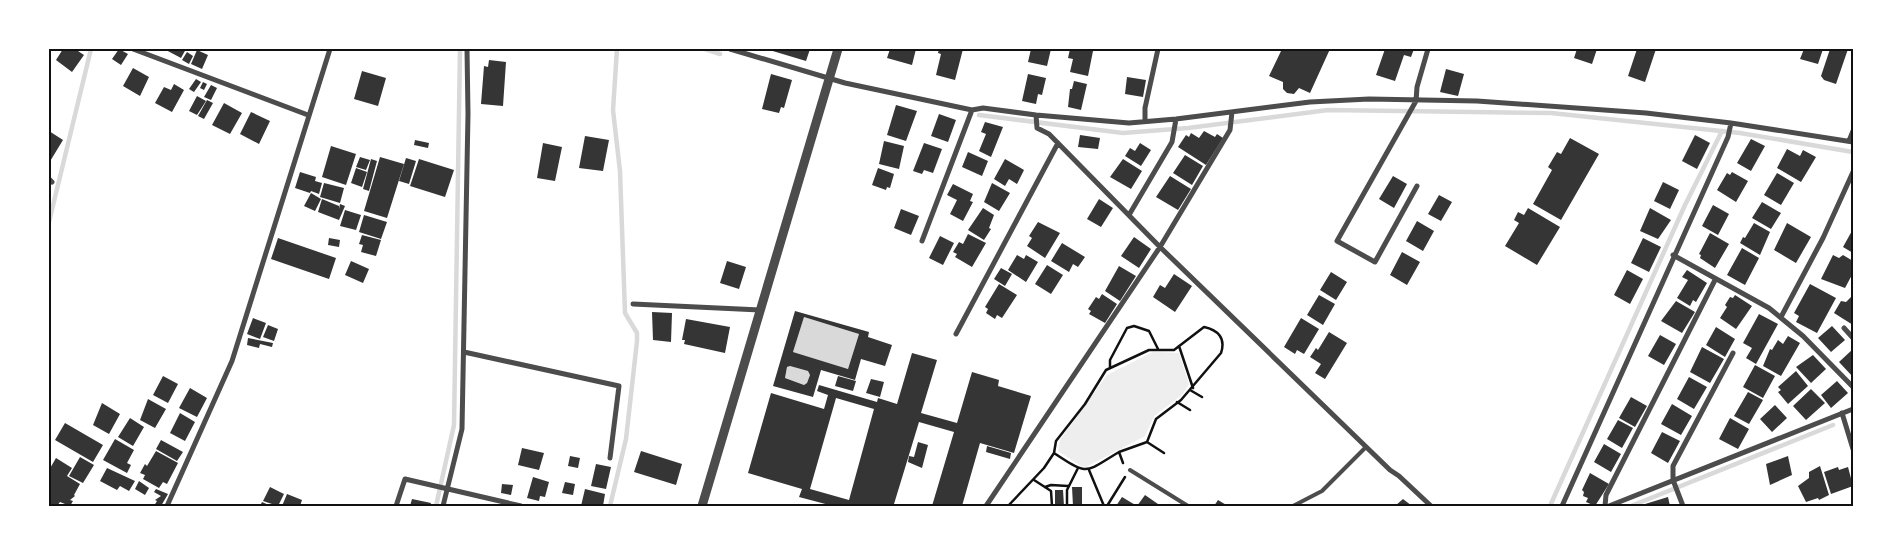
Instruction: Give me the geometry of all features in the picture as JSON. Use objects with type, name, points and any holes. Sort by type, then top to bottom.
[{"type":"street","points":[[133,49],[308,115]]},
{"type":"street","points":[[167,506],[232,362],[330,49]]},
{"type":"street","points":[[443,506],[442,488],[462,429],[467,49]]},
{"type":"street","points":[[730,49],[830,78],[972,110],[982,108],[1036,117],[1129,123],[1145,121],[1176,122],[1232,116],[1310,102],[1369,99],[1547,105],[1731,123],[1851,141],[1853,131]]},
{"type":"street","points":[[702,506],[838,49]]},
{"type":"street","points":[[1145,121],[1145,108],[1158,49]]},
{"type":"street","points":[[1417,186],[1375,262],[1337,241],[1416,101],[1417,87],[1428,49]]},
{"type":"street","points":[[922,241],[972,110]]},
{"type":"street","points":[[986,506],[1160,247],[1231,127],[1232,116]]},
{"type":"street","points":[[1036,117],[1035,126],[1049,134],[1160,247],[1366,448],[1431,506]]},
{"type":"street","points":[[1129,216],[1172,142],[1176,122]]},
{"type":"street","points":[[1562,506],[1673,255],[1728,137],[1731,123]]},
{"type":"street","points":[[956,334],[1058,143]]},
{"type":"street","points":[[1781,317],[1823,238],[1853,172]]},
{"type":"street","points":[[1673,255],[1715,280],[1769,308],[1803,336],[1853,387]]},
{"type":"street","points":[[1605,506],[1606,495],[1715,280]]},
{"type":"street","points":[[633,304],[760,310]]},
{"type":"street","points":[[1844,328],[1853,338]]},
{"type":"street","points":[[464,352],[619,386],[610,458]]},
{"type":"street","points":[[1683,506],[1674,480],[1672,466],[1733,353]]},
{"type":"street","points":[[1609,506],[1853,409]]},
{"type":"street","points":[[1842,413],[1853,449]]},
{"type":"street","points":[[396,506],[405,478],[522,506]]},
{"type":"lane","points":[[1293,506],[1322,491],[1366,448]]},
{"type":"lane","points":[[1130,470],[1188,506]]},
{"type":"path","points":[[1110,368],[1110,360],[1127,328],[1134,326],[1149,331],[1158,349]]},
{"type":"path","points":[[1008,506],[1034,480],[1054,452],[1056,441],[1085,404],[1106,370],[1149,350],[1168,351],[1179,346],[1204,327],[1215,329],[1221,337],[1223,346],[1221,353],[1192,389],[1156,420],[1147,442],[1119,452],[1089,470],[1078,468],[1054,452]]},
{"type":"path","points":[[1179,346],[1192,389],[1202,397]]},
{"type":"path","points":[[1177,402],[1190,410]]},
{"type":"path","points":[[1147,442],[1164,453]]},
{"type":"path","points":[[1106,506],[1130,470],[1125,466],[1119,452]]},
{"type":"path","points":[[1067,506],[1068,486],[1078,468]]},
{"type":"path","points":[[1089,470],[1106,506]]},
{"type":"path","points":[[1034,480],[1051,492],[1052,506]]},
{"type":"path","points":[[1045,487],[1051,485],[1068,486]]},
{"type":"shaded area","points":[[804,317],[859,334],[848,369],[793,352]]},
{"type":"shaded area","points":[[1153,352],[1179,353],[1189,384],[1182,395],[1154,416],[1145,436],[1086,467],[1081,466],[1058,451],[1060,440],[1107,375]]},
{"type":"shaded area","points":[[790,366],[808,371],[810,375],[807,383],[804,385],[785,378],[787,367]]},
{"type":"building","points":[[63,49],[75,49],[84,55],[72,72],[56,60]]},
{"type":"building","points":[[119,49],[128,54],[121,65],[112,59]]},
{"type":"building","points":[[164,49],[186,49],[181,58]]},
{"type":"building","points":[[766,49],[810,49],[806,61]]},
{"type":"building","points":[[890,49],[916,49],[912,65],[887,58]]},
{"type":"building","points":[[939,49],[963,49],[955,80],[936,75],[941,54],[938,53]]},
{"type":"building","points":[[1031,49],[1051,49],[1047,66],[1028,62]]},
{"type":"building","points":[[1070,49],[1093,51],[1088,76],[1070,72],[1073,59],[1068,58]]},
{"type":"building","points":[[1282,49],[1330,49],[1310,93],[1299,88],[1294,94],[1287,93],[1283,89],[1283,82],[1269,76]]},
{"type":"building","points":[[1385,49],[1414,49],[1411,57],[1404,55],[1395,81],[1376,75]]},
{"type":"building","points":[[1577,49],[1597,49],[1592,64],[1574,58]]},
{"type":"building","points":[[1637,49],[1656,49],[1645,82],[1628,76]]},
{"type":"building","points":[[1804,49],[1823,49],[1818,64],[1800,59]]},
{"type":"building","points":[[1830,49],[1848,49],[1836,84],[1824,80],[1821,76]]},
{"type":"building","points":[[197,50],[208,55],[202,69],[191,64]]},
{"type":"building","points":[[187,52],[193,56],[189,64],[182,60]]},
{"type":"building","points":[[489,60],[506,62],[503,106],[481,104],[484,66],[488,67]]},
{"type":"building","points":[[133,68],[149,77],[140,96],[123,86]]},
{"type":"building","points":[[1446,69],[1464,74],[1458,96],[1440,92]]},
{"type":"building","points":[[362,71],[386,78],[378,106],[354,99]]},
{"type":"building","points":[[771,74],[792,80],[784,108],[781,107],[779,113],[762,109]]},
{"type":"building","points":[[1028,74],[1046,78],[1042,95],[1038,94],[1036,104],[1022,101]]},
{"type":"building","points":[[1127,77],[1146,80],[1143,97],[1125,94]]},
{"type":"building","points":[[196,79],[201,82],[194,92],[189,89]]},
{"type":"building","points":[[1074,81],[1087,84],[1081,110],[1068,107],[1070,89],[1072,89]]},
{"type":"building","points":[[203,82],[207,84],[204,90],[200,88]]},
{"type":"building","points":[[174,84],[184,90],[172,112],[155,103],[164,87],[171,90]]},
{"type":"building","points":[[211,85],[217,88],[211,100],[204,97]]},
{"type":"building","points":[[197,96],[206,101],[197,115],[189,111]]},
{"type":"building","points":[[207,100],[213,103],[204,119],[198,116]]},
{"type":"building","points":[[224,103],[242,113],[230,134],[212,125]]},
{"type":"building","points":[[896,105],[917,111],[906,141],[887,135]]},
{"type":"building","points":[[251,112],[270,121],[259,144],[240,134]]},
{"type":"building","points":[[939,114],[956,120],[948,142],[931,136]]},
{"type":"building","points":[[985,122],[1003,127],[991,157],[979,151],[986,134],[981,132]]},
{"type":"building","points":[[49,131],[63,140],[49,163]]},
{"type":"building","points":[[1204,131],[1215,137],[1217,134],[1223,138],[1206,165],[1178,147],[1186,135],[1189,137],[1191,133],[1199,138]]},
{"type":"building","points":[[1080,135],[1100,138],[1098,149],[1078,147]]},
{"type":"building","points":[[1695,135],[1710,143],[1697,169],[1682,161]]},
{"type":"building","points":[[585,136],[609,140],[603,171],[579,168]]},
{"type":"building","points":[[1570,138],[1599,154],[1561,220],[1533,204],[1552,170],[1548,167],[1557,152],[1561,154]]},
{"type":"building","points":[[1751,139],[1765,146],[1751,171],[1737,163]]},
{"type":"building","points":[[415,140],[429,143],[428,148],[414,145]]},
{"type":"building","points":[[884,141],[904,146],[899,169],[879,164]]},
{"type":"building","points":[[543,143],[562,147],[555,181],[537,178]]},
{"type":"building","points":[[924,143],[942,149],[933,173],[924,170],[922,174],[913,171]]},
{"type":"building","points":[[1140,143],[1151,150],[1141,166],[1125,156],[1130,148],[1135,151]]},
{"type":"building","points":[[331,146],[356,154],[346,185],[322,177]]},
{"type":"building","points":[[1787,149],[1800,156],[1803,150],[1816,157],[1801,182],[1777,168]]},
{"type":"building","points":[[968,152],[988,161],[982,176],[962,167]]},
{"type":"building","points":[[1185,155],[1203,166],[1192,185],[1173,173]]},
{"type":"building","points":[[360,157],[370,160],[366,170],[356,167]]},
{"type":"building","points":[[380,157],[404,164],[387,218],[364,211]]},
{"type":"building","points":[[406,158],[416,161],[409,184],[399,181]]},
{"type":"building","points":[[371,159],[377,161],[369,191],[363,189]]},
{"type":"building","points":[[419,159],[454,170],[445,197],[410,186]]},
{"type":"building","points":[[1005,159],[1024,170],[1017,184],[1009,179],[1005,186],[994,179]]},
{"type":"building","points":[[1123,159],[1142,171],[1131,189],[1110,177]]},
{"type":"building","points":[[356,168],[367,172],[362,187],[351,183]]},
{"type":"building","points":[[878,168],[894,174],[890,188],[887,187],[886,190],[872,185]]},
{"type":"building","points":[[300,172],[316,177],[315,181],[322,183],[319,194],[295,188]]},
{"type":"building","points":[[1732,172],[1748,181],[1736,202],[1717,190],[1727,173],[1730,175]]},
{"type":"building","points":[[1777,173],[1794,183],[1781,205],[1764,195]]},
{"type":"building","points":[[1170,176],[1191,189],[1178,210],[1156,197]]},
{"type":"building","points":[[1393,176],[1407,184],[1394,208],[1379,199]]},
{"type":"building","points":[[1663,182],[1679,190],[1670,209],[1654,201]]},
{"type":"building","points":[[324,183],[344,188],[340,203],[320,197]]},
{"type":"building","points":[[992,183],[1010,193],[999,211],[984,202]]},
{"type":"building","points":[[953,184],[973,194],[970,201],[973,202],[963,221],[950,214],[957,200],[947,195]]},
{"type":"building","points":[[311,193],[321,199],[315,211],[304,206]]},
{"type":"building","points":[[1439,195],[1452,202],[1441,221],[1428,214]]},
{"type":"building","points":[[322,199],[339,206],[339,209],[340,204],[345,206],[339,220],[318,212]]},
{"type":"building","points":[[1099,199],[1113,208],[1101,227],[1087,219]]},
{"type":"building","points":[[1762,202],[1781,213],[1771,229],[1752,218]]},
{"type":"building","points":[[1713,205],[1729,214],[1718,235],[1702,226]]},
{"type":"building","points":[[983,208],[994,215],[989,228],[991,229],[984,240],[968,230]]},
{"type":"building","points":[[1528,208],[1560,227],[1537,265],[1505,246],[1519,223],[1514,220],[1518,212],[1524,215]]},
{"type":"building","points":[[1650,208],[1671,220],[1658,239],[1640,231]]},
{"type":"building","points":[[901,209],[919,216],[911,235],[894,228]]},
{"type":"building","points":[[345,210],[361,215],[356,230],[340,226]]},
{"type":"building","points":[[364,215],[387,222],[381,239],[359,232]]},
{"type":"building","points":[[1417,221],[1434,231],[1423,251],[1406,241]]},
{"type":"building","points":[[1038,222],[1060,233],[1045,258],[1027,246],[1032,238],[1029,236]]},
{"type":"building","points":[[1754,223],[1770,232],[1760,255],[1740,243]]},
{"type":"building","points":[[1787,223],[1811,237],[1796,263],[1774,250]]},
{"type":"building","points":[[1853,229],[1853,253],[1843,247]]},
{"type":"building","points":[[1710,233],[1729,244],[1715,268],[1700,258],[1701,255],[1699,254]]},
{"type":"building","points":[[968,234],[986,243],[972,267],[955,257],[957,254],[953,252],[959,242],[963,244]]},
{"type":"building","points":[[362,235],[381,240],[376,256],[361,252],[363,245],[359,244]]},
{"type":"building","points":[[940,236],[954,243],[943,265],[929,258]]},
{"type":"building","points":[[1134,237],[1151,249],[1139,268],[1121,256]]},
{"type":"building","points":[[278,238],[336,258],[329,279],[271,259]]},
{"type":"building","points":[[329,238],[340,240],[339,247],[328,245]]},
{"type":"building","points":[[1643,238],[1661,247],[1649,272],[1631,263]]},
{"type":"building","points":[[1062,243],[1085,257],[1078,267],[1073,264],[1069,272],[1051,261]]},
{"type":"building","points":[[1742,248],[1759,258],[1745,285],[1727,275]]},
{"type":"building","points":[[1402,252],[1420,262],[1407,285],[1390,275]]},
{"type":"building","points":[[1017,255],[1024,259],[1026,255],[1038,262],[1026,282],[1008,270]]},
{"type":"building","points":[[1833,255],[1839,258],[1843,255],[1853,261],[1853,273],[1845,288],[1821,279]]},
{"type":"building","points":[[351,261],[369,269],[363,283],[345,275]]},
{"type":"building","points":[[727,261],[746,267],[739,289],[720,283]]},
{"type":"building","points":[[1047,265],[1063,275],[1051,294],[1035,284]]},
{"type":"building","points":[[1119,266],[1136,276],[1120,301],[1105,291]]},
{"type":"building","points":[[1001,268],[1012,274],[1005,286],[994,279]]},
{"type":"building","points":[[1627,270],[1643,279],[1630,304],[1614,295]]},
{"type":"building","points":[[1687,270],[1707,283],[1696,302],[1693,300],[1690,306],[1677,298],[1688,280],[1682,277]]},
{"type":"building","points":[[1331,272],[1347,282],[1336,300],[1320,290]]},
{"type":"building","points":[[1174,274],[1192,286],[1175,312],[1153,297],[1160,285],[1165,288]]},
{"type":"building","points":[[999,284],[1017,295],[1002,318],[997,315],[995,319],[986,313],[988,309],[985,307]]},
{"type":"building","points":[[1810,284],[1836,298],[1817,333],[1796,322],[1799,316],[1794,313]]},
{"type":"building","points":[[1102,294],[1117,304],[1105,323],[1089,314],[1091,311],[1088,309],[1096,297],[1099,299]]},
{"type":"building","points":[[1319,295],[1335,304],[1323,325],[1307,315]]},
{"type":"building","points":[[1735,295],[1752,306],[1736,329],[1720,318],[1727,307],[1725,305],[1730,297],[1733,298]]},
{"type":"building","points":[[1851,297],[1853,299],[1853,325],[1834,313],[1841,301],[1846,302]]},
{"type":"building","points":[[1676,301],[1695,312],[1682,333],[1661,321]]},
{"type":"building","points":[[795,311],[869,332],[868,337],[892,345],[885,366],[861,359],[855,380],[821,370],[813,397],[773,386]],"holes":[[[804,317],[859,334],[848,369],[793,352]],[[790,366],[808,371],[810,375],[807,383],[804,385],[785,378],[787,367]]]},
{"type":"building","points":[[652,312],[672,313],[671,342],[653,340]]},
{"type":"building","points":[[1759,314],[1778,324],[1756,364],[1746,358],[1752,348],[1743,343]]},
{"type":"building","points":[[253,318],[266,323],[260,339],[247,334]]},
{"type":"building","points":[[1301,318],[1319,329],[1304,354],[1297,350],[1295,354],[1284,347]]},
{"type":"building","points":[[686,319],[730,327],[725,353],[684,344],[685,340],[682,340]]},
{"type":"building","points":[[268,325],[278,329],[274,341],[263,337]]},
{"type":"building","points":[[1832,326],[1845,340],[1831,352],[1818,338]]},
{"type":"building","points":[[1716,327],[1735,339],[1725,357],[1706,345]]},
{"type":"building","points":[[1329,332],[1347,343],[1325,379],[1315,373],[1321,364],[1310,357],[1316,348],[1318,350]]},
{"type":"building","points":[[1660,335],[1676,344],[1664,365],[1648,356]]},
{"type":"building","points":[[1788,336],[1800,343],[1781,376],[1763,366],[1770,349],[1772,350],[1778,340],[1783,344]]},
{"type":"building","points":[[248,338],[273,343],[272,347],[260,344],[259,348],[247,345]]},
{"type":"building","points":[[1702,347],[1724,359],[1710,383],[1690,372]]},
{"type":"building","points":[[1853,349],[1853,377],[1839,362]]},
{"type":"building","points":[[912,353],[937,360],[921,413],[957,423],[972,372],[999,380],[998,386],[1031,396],[1014,453],[980,443],[962,506],[932,506],[954,432],[919,422],[894,504],[900,506],[833,506],[799,497],[802,489],[748,473],[771,393],[824,409],[828,395],[817,391],[819,385],[877,402],[878,398],[897,404]],"holes":[[[836,398],[874,409],[849,500],[810,489]]]},
{"type":"building","points":[[1813,355],[1826,369],[1811,383],[1796,367]]},
{"type":"building","points":[[1755,365],[1775,376],[1763,398],[1743,387]]},
{"type":"building","points":[[1796,371],[1808,386],[1788,404],[1778,392],[1781,390],[1778,387]]},
{"type":"building","points":[[163,376],[178,384],[168,403],[153,395]]},
{"type":"building","points":[[838,376],[856,381],[853,391],[835,386]]},
{"type":"building","points":[[1689,377],[1707,387],[1694,409],[1677,399]]},
{"type":"building","points":[[871,379],[884,382],[880,397],[866,393]]},
{"type":"building","points":[[1837,381],[1848,393],[1831,408],[1821,395]]},
{"type":"building","points":[[190,388],[207,398],[197,417],[179,408]]},
{"type":"building","points":[[1811,389],[1825,403],[1806,420],[1793,406]]},
{"type":"building","points":[[1748,392],[1763,400],[1749,424],[1734,416]]},
{"type":"building","points":[[1631,397],[1647,406],[1635,427],[1619,418]]},
{"type":"building","points":[[148,399],[166,409],[155,428],[140,420]]},
{"type":"building","points":[[102,403],[120,414],[109,434],[93,425]]},
{"type":"building","points":[[1672,404],[1692,416],[1681,435],[1661,424]]},
{"type":"building","points":[[1775,405],[1787,418],[1772,432],[1760,419]]},
{"type":"building","points":[[180,413],[195,422],[185,441],[170,433]]},
{"type":"building","points":[[130,418],[144,427],[133,446],[118,437]]},
{"type":"building","points":[[1730,418],[1749,429],[1738,449],[1719,439]]},
{"type":"building","points":[[1618,420],[1633,428],[1622,448],[1607,439]]},
{"type":"building","points":[[65,423],[103,445],[93,462],[55,440]]},
{"type":"building","points":[[1662,432],[1680,441],[1668,463],[1651,453]]},
{"type":"building","points":[[115,439],[134,450],[127,463],[131,465],[127,473],[103,460]]},
{"type":"building","points":[[161,440],[183,452],[177,461],[156,449]]},
{"type":"building","points":[[918,442],[928,445],[922,468],[908,462],[909,456],[914,457]]},
{"type":"building","points":[[1604,444],[1621,454],[1611,472],[1594,462]]},
{"type":"building","points":[[987,446],[1011,453],[1010,459],[986,452]]},
{"type":"building","points":[[522,448],[544,453],[539,470],[518,465]]},
{"type":"building","points":[[156,451],[178,463],[167,484],[163,482],[159,488],[143,479],[145,475],[140,473],[145,464],[147,466]]},
{"type":"building","points":[[641,451],[682,464],[676,485],[634,472]]},
{"type":"building","points":[[570,456],[580,458],[578,468],[568,466]]},
{"type":"building","points":[[1788,456],[1792,475],[1770,485],[1766,464]]},
{"type":"building","points":[[80,457],[94,465],[83,483],[69,476]]},
{"type":"building","points":[[56,458],[72,468],[67,476],[80,484],[75,496],[70,500],[73,501],[70,506],[60,502],[57,506],[49,506],[49,470]]},
{"type":"building","points":[[596,464],[611,467],[606,489],[591,486]]},
{"type":"building","points":[[1820,466],[1829,495],[1819,500],[1818,498],[1806,502],[1798,486],[1809,478],[1809,472]]},
{"type":"building","points":[[1838,467],[1839,470],[1848,467],[1853,486],[1831,494],[1824,472]]},
{"type":"building","points":[[107,468],[135,481],[129,491],[120,486],[117,490],[100,481]]},
{"type":"building","points":[[1590,473],[1609,484],[1595,506],[1586,502],[1588,498],[1583,496],[1584,492],[1582,490]]},
{"type":"building","points":[[533,477],[549,482],[545,497],[540,496],[539,501],[527,498]]},
{"type":"building","points":[[139,481],[149,488],[145,495],[135,489]]},
{"type":"building","points":[[565,482],[575,484],[573,495],[562,493]]},
{"type":"building","points":[[502,484],[513,485],[511,495],[501,493]]},
{"type":"building","points":[[270,487],[284,494],[278,506],[263,501]]},
{"type":"building","points":[[1072,487],[1082,487],[1082,506],[1073,506]]},
{"type":"building","points":[[156,489],[168,494],[161,506],[154,506],[157,501],[155,500],[161,496],[154,492]]},
{"type":"building","points":[[585,489],[605,494],[603,506],[581,506]]},
{"type":"building","points":[[1055,490],[1063,490],[1064,506],[1055,506]]},
{"type":"building","points":[[287,494],[302,500],[300,506],[282,506]]},
{"type":"building","points":[[1145,495],[1158,504],[1157,506],[1137,506]]},
{"type":"building","points":[[1122,497],[1137,506],[1116,506]]},
{"type":"building","points":[[1668,497],[1670,506],[1645,506],[1645,504]]},
{"type":"building","points":[[412,499],[431,503],[430,506],[410,506]]},
{"type":"building","points":[[1403,499],[1412,506],[1395,506]]},
{"type":"building","points":[[1218,500],[1228,506],[1214,506]]},
{"type":"building","points":[[262,502],[271,506],[260,506]]},
{"type":"waterway","points":[[49,222],[91,49]]},
{"type":"waterway","points":[[436,506],[454,425],[460,49]]},
{"type":"waterway","points":[[610,506],[626,439],[637,341],[637,333],[625,313],[620,171],[613,110],[617,49]]},
{"type":"waterway","points":[[705,49],[720,54]]},
{"type":"waterway","points":[[979,115],[1123,133],[1188,128],[1328,110],[1551,113],[1740,133],[1853,152]]},
{"type":"waterway","points":[[1550,506],[1685,205],[1722,131]]},
{"type":"waterway","points":[[1631,506],[1833,425]]}]
